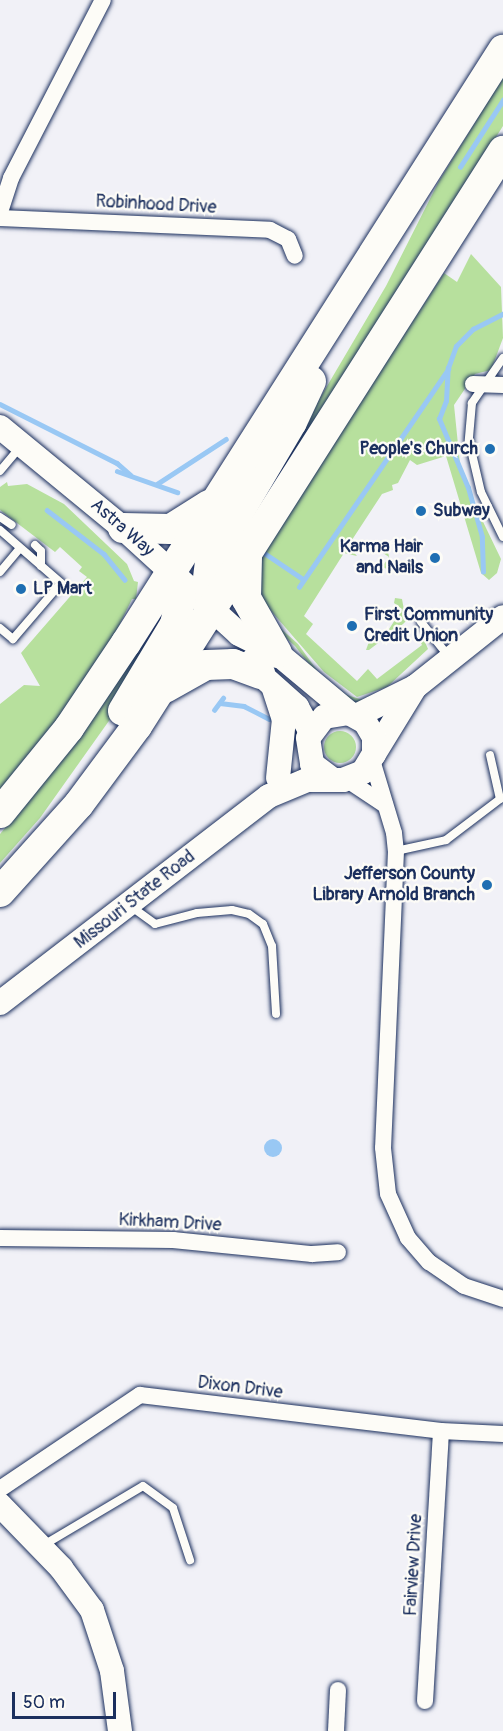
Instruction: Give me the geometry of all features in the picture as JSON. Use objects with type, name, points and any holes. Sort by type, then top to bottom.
[{"type":"highway","points":[[0,813],[69,728],[172,572],[503,50]]},
{"type":"highway","points":[[0,892],[46,843],[107,768],[160,691],[503,151]]},
{"type":"highway","points":[[213,609],[207,585],[210,561],[292,422],[362,272]]},
{"type":"highway","points":[[123,528],[171,529],[190,520],[220,495]]},
{"type":"highway","points":[[248,554],[246,598],[270,672]]},
{"type":"highway","points":[[46,843],[175,624],[181,597],[172,572]]},
{"type":"highway","points":[[160,691],[206,665],[233,664],[270,672]]},
{"type":"street","points":[[0,212],[11,178],[103,0]]},
{"type":"street","name":"Robinhood Drive","points":[[0,218],[270,230],[288,239],[295,256]]},
{"type":"street","points":[[478,384],[503,385]]},
{"type":"street","name":"Astra Way","points":[[0,428],[123,528],[239,634],[297,707],[309,735]]},
{"type":"street","points":[[385,805],[312,764],[309,735],[324,717],[353,715],[415,687],[503,617]]},
{"type":"street","points":[[270,672],[284,719],[273,787]]},
{"type":"street","name":"Astra Way","points":[[270,672],[353,715]]},
{"type":"street","points":[[339,779],[363,772],[415,687]]},
{"type":"street","points":[[353,715],[370,729],[373,757],[396,851],[383,1148],[388,1194],[408,1238],[429,1262],[464,1286],[503,1299]]},
{"type":"street","name":"Missouri State Road","points":[[0,1003],[129,905],[273,787],[309,735]]},
{"type":"street","name":"Missouri State Road","points":[[273,787],[298,782],[339,779]]},
{"type":"street","name":"Kirkham Drive","points":[[0,1238],[173,1240],[312,1254],[338,1252]]},
{"type":"street","name":"Dixon Drive","points":[[0,1489],[140,1395],[441,1431],[503,1434]]},
{"type":"street","name":"Fairview Drive","points":[[425,1701],[441,1431]]},
{"type":"street","points":[[0,1505],[79,1588],[92,1610],[112,1671],[120,1731]]},
{"type":"street","points":[[336,1731],[338,1690]]},
{"type":"lane","points":[[503,358],[478,384],[472,403],[469,441],[481,492],[503,537]]},
{"type":"lane","points":[[0,471],[23,445]]},
{"type":"lane","points":[[0,517],[12,525]]},
{"type":"lane","points":[[0,530],[61,583],[13,639],[0,628]]},
{"type":"lane","points":[[35,545],[41,550],[41,566]]},
{"type":"lane","points":[[0,572],[20,548]]},
{"type":"lane","points":[[421,622],[450,659]]},
{"type":"lane","points":[[396,851],[446,840],[500,799],[501,781],[490,755]]},
{"type":"lane","points":[[129,905],[155,924],[212,911],[232,910],[263,924],[272,946],[276,1014]]},
{"type":"lane","points":[[41,1547],[143,1486],[173,1508],[190,1560]]},
{"type":"green space","points":[[503,77],[503,126],[296,454],[237,539],[386,286],[439,181]]},
{"type":"green space","points":[[471,254],[501,287],[503,338],[491,370],[475,374],[454,405],[460,464],[473,501],[501,559],[497,573],[489,580],[481,573],[446,456],[417,465],[410,460],[398,483],[392,485],[393,490],[382,494],[348,546],[357,556],[344,553],[304,616],[313,624],[306,634],[357,681],[368,669],[377,679],[422,645],[416,634],[425,642],[428,649],[387,687],[357,697],[324,672],[252,589],[264,550],[444,273],[457,282]]},
{"type":"green space","points":[[7,482],[8,486],[27,484],[64,504],[127,564],[134,581],[138,582],[136,599],[132,599],[116,632],[48,733],[0,791],[0,704],[24,685],[40,686],[21,653],[87,577],[79,571],[82,567],[60,547],[55,552],[0,510],[0,487]]},
{"type":"green space","points":[[382,546],[387,547],[392,571],[382,567],[389,557],[380,551]]},
{"type":"green space","points":[[395,598],[402,599],[406,621],[403,624],[369,650],[366,650],[371,636],[382,640],[402,609],[394,603]]},
{"type":"green space","points":[[269,618],[298,644],[319,673],[347,695],[363,700],[356,703],[319,677],[295,646],[266,620]]},
{"type":"green space","points":[[141,640],[154,648],[111,718],[40,818],[0,863],[0,834],[78,740]]},
{"type":"green space","points":[[340,731],[351,736],[356,747],[351,758],[340,763],[329,758],[324,747],[329,736]]},
{"type":"water","points":[[273,1139],[279,1142],[282,1148],[279,1154],[273,1157],[267,1154],[264,1148],[267,1142]]},
{"type":"waterway","points":[[460,167],[503,100]]},
{"type":"waterway","points":[[483,572],[482,537],[468,488],[439,419],[446,401],[448,368],[456,346],[473,329],[503,314]]},
{"type":"waterway","points":[[299,587],[448,369]]},
{"type":"waterway","points":[[0,404],[117,463],[131,475]]},
{"type":"waterway","points":[[157,484],[226,439]]},
{"type":"waterway","points":[[117,471],[177,492]]},
{"type":"waterway","points":[[47,510],[104,554],[125,580]]},
{"type":"waterway","points":[[263,552],[303,579]]},
{"type":"waterway","points":[[214,710],[223,698]]},
{"type":"waterway","points":[[220,703],[244,706],[269,719]]},
{"type":"place","name":"People's Church","points":[[490,449]]},
{"type":"place","name":"Subway","points":[[421,511]]},
{"type":"place","name":"Karma Hair and Nails","points":[[435,558]]},
{"type":"place","name":"LP Mart","points":[[21,589]]},
{"type":"place","name":"First Community Credit Union","points":[[352,626]]},
{"type":"place","name":"Jefferson County Library Arnold Branch","points":[[487,885]]}]
